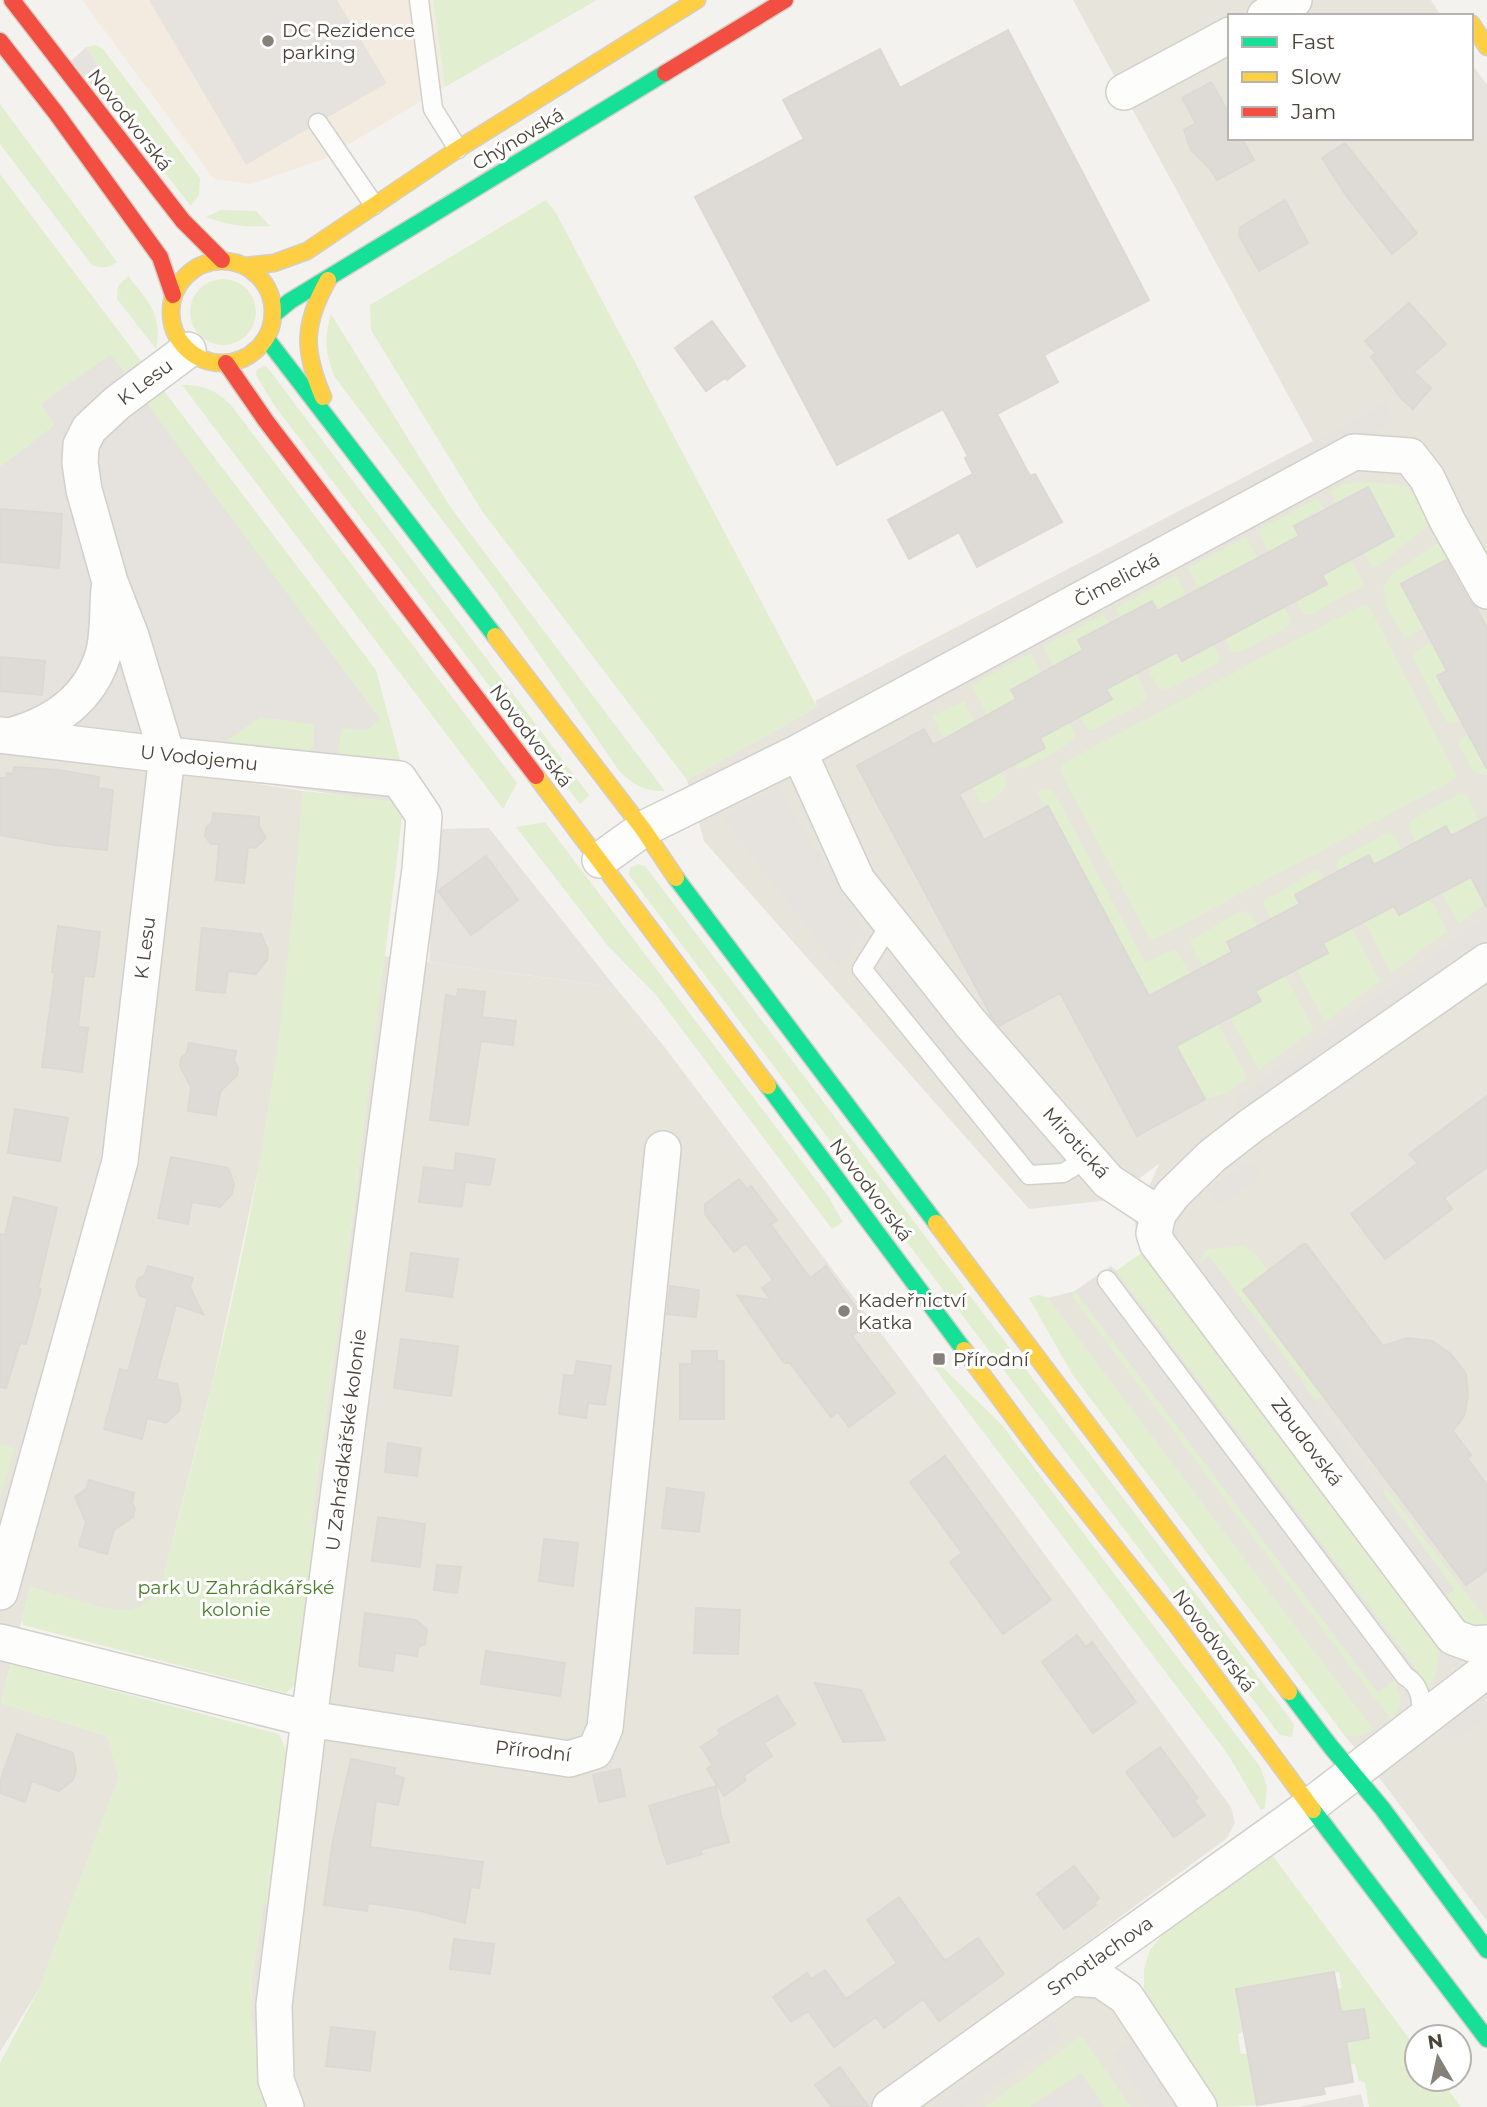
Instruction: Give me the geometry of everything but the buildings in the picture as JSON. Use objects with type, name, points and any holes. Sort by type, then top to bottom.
[{"type":"main road","name":"Novodvorská","points":[[12,0],[183,221],[222,260]]},
{"type":"main road","name":"Chýnovská","points":[[273,315],[290,301],[785,0]]},
{"type":"main road","name":"Chýnovská","points":[[246,266],[274,263],[307,251],[458,149],[709,5]]},
{"type":"main road","points":[[1473,26],[1487,47]]},
{"type":"main road","points":[[0,41],[56,113],[160,257],[173,295],[171,319],[174,330],[188,350],[205,360],[226,363],[249,355],[266,338],[273,315],[272,303],[263,281],[246,266],[222,260],[202,265],[184,277],[173,295]]},
{"type":"main road","points":[[328,280],[308,327],[308,357],[310,368],[341,434]]},
{"type":"main road","name":"Novodvorská","points":[[266,338],[643,830],[1171,1536],[1487,1950]]},
{"type":"main road","name":"Novodvorská","points":[[226,363],[266,421],[600,860],[1041,1454],[1176,1624],[1487,2039]]},
{"type":"street","points":[[1269,14],[1294,0]]},
{"type":"street","points":[[1124,92],[1228,35]]},
{"type":"street","name":"K Lesu","points":[[0,1592],[120,1161],[167,755],[131,636],[110,582],[84,490],[80,463],[81,445],[89,429],[117,403],[188,350]]},
{"type":"street","name":"Čimelická","points":[[643,830],[799,752],[1354,452],[1410,456],[1427,478],[1487,591]]},
{"type":"street","points":[[6,735],[38,728],[59,715],[87,688],[103,654],[110,582]]},
{"type":"street","name":"U Vodojemu","points":[[6,735],[399,779]]},
{"type":"street","name":"Mirotická","points":[[799,752],[857,880],[971,1024],[1108,1181],[1158,1214]]},
{"type":"street","name":"U Zahrádkářské kolonie","points":[[286,2107],[276,2080],[274,2005],[420,869],[424,816],[399,779]]},
{"type":"street","points":[[600,860],[643,830]]},
{"type":"street","points":[[1158,1214],[1173,1194],[1212,1156],[1252,1125],[1487,961]]},
{"type":"street","name":"Přírodní","points":[[0,1642],[309,1719],[569,1759],[595,1751],[606,1728],[663,1149]]},
{"type":"street","name":"Zbudovská","points":[[1158,1214],[1154,1233],[1157,1243],[1453,1637],[1472,1644],[1487,1643]]},
{"type":"street","points":[[1310,1806],[1487,1670]]},
{"type":"street","name":"Smotlachova","points":[[890,2107],[1310,1806]]},
{"type":"street","points":[[1126,1997],[1123,1970],[1155,1917]]},
{"type":"street","points":[[1069,1978],[1101,1980],[1126,1997],[1199,2107]]},
{"type":"lane","points":[[419,0],[433,109],[458,149]]},
{"type":"lane","points":[[709,5],[730,34]]},
{"type":"lane","points":[[318,123],[374,205]]},
{"type":"lane","points":[[891,923],[862,969],[1029,1175],[1063,1173],[1088,1158]]},
{"type":"lane","points":[[1107,1280],[1405,1676],[1413,1681],[1422,1698],[1421,1722]]},
{"type":"shaded area","points":[[82,0],[433,0],[445,87],[324,159],[251,184],[214,179]]},
{"type":"shaded area","name":"DC Rezidence parking","points":[[149,0],[337,0],[387,83],[246,165]]},
{"type":"shaded area","points":[[1073,0],[1431,0],[1440,14],[1228,14],[1228,140],[1473,140],[1473,66],[1487,85],[1487,1921],[1342,1732],[1029,1298],[1039,1295],[1048,1298],[1075,1291],[1111,1266],[1117,1271],[1143,1252],[1134,1220],[1159,1164],[1110,1200],[1029,1209],[704,841],[687,780],[817,707],[815,701],[1313,441]]},
{"type":"shaded area","points":[[86,47],[168,177],[71,61]]},
{"type":"shaded area","points":[[0,217],[131,380],[380,719],[401,763],[393,810],[375,800],[157,768],[0,751]]},
{"type":"shaded area","points":[[1387,402],[1392,423],[813,736],[809,711]]},
{"type":"shaded area","points":[[0,751],[157,768],[303,791],[293,922],[279,1041],[261,1157],[214,1377],[163,1578],[156,1594],[143,1606],[124,1612],[30,1587],[1,1703],[107,1736],[119,1777],[39,1989],[0,2052]]},
{"type":"shaded area","points":[[779,789],[864,930],[839,968],[722,817]]},
{"type":"shaded area","points":[[489,828],[615,987],[429,962],[437,829]]},
{"type":"shaded area","points":[[1484,918],[1487,922],[1487,943],[1248,1117],[1234,1101]]},
{"type":"shaded area","points":[[384,956],[615,987],[663,1045],[905,1365],[1231,1807],[1235,1823],[1227,1838],[1058,1963],[1074,1960],[1106,1962],[1132,1978],[1216,2107],[267,2107],[251,2019],[252,1978],[289,1757],[320,1527],[311,1524],[355,1200]]},
{"type":"shaded area","points":[[897,958],[1067,1162],[1030,1180],[869,979]]},
{"type":"shaded area","points":[[1252,1161],[1261,1177],[1221,1206],[1208,1189]]},
{"type":"shaded area","points":[[1211,1258],[1455,1590],[1440,1598],[1196,1269]]},
{"type":"shaded area","points":[[1111,1266],[1414,1666],[1378,1693],[1075,1291]]},
{"type":"shaded area","points":[[1487,1688],[1487,1718],[1456,1740],[1440,1723]]},
{"type":"shaded area","points":[[264,1903],[275,1905],[258,2051],[254,2006]]},
{"type":"shaded area","points":[[1052,2021],[1063,2036],[965,2107],[933,2107]]},
{"type":"shaded area","points":[[1133,2041],[1178,2107],[1150,2107],[1113,2053]]},
{"type":"shaded area","points":[[1081,2073],[1104,2107],[1030,2107]]},
{"type":"shaded area","points":[[1361,2094],[1364,2107],[1298,2107]]},
{"type":"green space","points":[[433,0],[597,0],[445,87]]},
{"type":"green space","points":[[96,45],[103,49],[200,178],[199,195],[191,206],[168,177],[86,47]]},
{"type":"green space","points":[[0,104],[117,262],[105,267],[92,265],[0,144]]},
{"type":"green space","points":[[0,174],[145,366],[131,380],[110,355],[41,404],[55,425],[0,467]]},
{"type":"green space","points":[[546,200],[556,213],[817,707],[687,780],[482,511],[371,330],[370,305]]},
{"type":"green space","points":[[221,210],[256,211],[270,226],[237,225],[206,217]]},
{"type":"green space","points":[[128,276],[152,309],[158,337],[156,349],[117,299],[118,286]]},
{"type":"green space","points":[[223,279],[236,281],[246,289],[254,299],[254,325],[246,335],[236,343],[223,345],[210,343],[200,335],[192,325],[190,312],[192,299],[200,289],[210,281]]},
{"type":"green space","points":[[331,314],[451,508],[665,791],[640,787],[620,772],[494,589],[334,376],[326,345]]},
{"type":"green space","points":[[264,366],[589,795],[580,804],[274,405],[256,375],[257,370]]},
{"type":"green space","points":[[182,385],[209,389],[231,405],[517,783],[503,809]]},
{"type":"green space","points":[[164,391],[376,670],[401,763],[340,755],[338,750],[342,728],[367,730],[380,719],[147,404]]},
{"type":"green space","points":[[1363,482],[1407,488],[1418,499],[1430,524],[1378,566],[1372,566],[1363,552],[1394,536],[1368,487],[1336,504],[1330,491],[1344,484]]},
{"type":"green space","points":[[1318,498],[1325,510],[1294,525],[1299,536],[1269,552],[1258,530]]},
{"type":"green space","points":[[1246,537],[1258,558],[1198,589],[1188,568]]},
{"type":"green space","points":[[1436,544],[1440,544],[1451,558],[1401,584],[1424,628],[1408,637],[1403,636],[1387,608],[1383,588],[1392,574]]},
{"type":"green space","points":[[1351,559],[1363,586],[1309,615],[1304,614],[1296,601],[1326,586],[1322,575]]},
{"type":"green space","points":[[1176,575],[1187,595],[1157,611],[1151,601],[1121,618],[1116,608]]},
{"type":"green space","points":[[1366,605],[1370,608],[1457,776],[1154,940],[1149,938],[1061,773],[1063,763]]},
{"type":"green space","points":[[1284,607],[1291,620],[1289,626],[1238,653],[1231,651],[1225,639]]},
{"type":"green space","points":[[1104,614],[1109,624],[1078,640],[1084,650],[1054,667],[1043,646]]},
{"type":"green space","points":[[1432,642],[1447,671],[1437,676],[1461,720],[1453,724],[1447,722],[1413,658],[1416,651]]},
{"type":"green space","points":[[1213,645],[1220,657],[1217,664],[1166,691],[1158,688],[1147,667],[1177,652],[1183,662]]},
{"type":"green space","points":[[1031,653],[1042,673],[1011,689],[1016,699],[987,715],[971,685]]},
{"type":"green space","points":[[1136,674],[1147,694],[1144,702],[1092,730],[1088,729],[1080,716],[1112,700],[1106,689]]},
{"type":"green space","points":[[964,701],[975,721],[944,738],[932,716]]},
{"type":"green space","points":[[260,717],[314,724],[314,747],[309,751],[226,741]]},
{"type":"green space","points":[[1069,722],[1075,734],[1073,741],[1024,769],[1016,768],[1014,764],[1040,738]]},
{"type":"green space","points":[[1469,734],[1484,763],[1487,762],[1487,775],[1474,772],[1459,746],[1461,738]]},
{"type":"green space","points":[[1002,771],[1006,787],[991,800],[979,802],[972,786]]},
{"type":"green space","points":[[1045,788],[1054,792],[1145,962],[1174,950],[1178,952],[1190,975],[1158,1013],[1046,803],[1045,808],[1037,792]]},
{"type":"green space","name":"park U Zahrádkářské kolonie","points":[[303,791],[392,801],[402,818],[355,1200],[311,1524],[320,1527],[305,1675],[286,1693],[23,1625],[22,1619],[30,1587],[120,1610],[140,1606],[156,1591],[163,1578],[229,1314],[261,1155],[286,973]]},
{"type":"green space","points":[[1460,794],[1466,794],[1479,821],[1451,836],[1446,826],[1416,842],[1409,829],[1410,821]]},
{"type":"green space","points":[[545,822],[828,1196],[843,1222],[832,1229],[656,995],[608,946],[516,827]]},
{"type":"green space","points":[[1387,833],[1395,836],[1402,850],[1374,865],[1368,855],[1339,871],[1336,866],[1339,859]]},
{"type":"green space","points":[[638,864],[645,866],[1294,1724],[1292,1737],[1280,1735],[629,875],[630,868]]},
{"type":"green space","points":[[1319,871],[1325,879],[1295,894],[1300,904],[1271,919],[1264,901]]},
{"type":"green space","points":[[1471,877],[1487,903],[1459,923],[1441,893]]},
{"type":"green space","points":[[1430,898],[1448,931],[1391,973],[1364,921],[1394,906],[1400,916]]},
{"type":"green space","points":[[1241,911],[1249,914],[1258,927],[1232,952],[1204,968],[1191,946],[1191,940]]},
{"type":"green space","points":[[1352,928],[1380,981],[1325,1022],[1297,970],[1328,954],[1323,943]]},
{"type":"green space","points":[[1285,975],[1314,1030],[1259,1070],[1230,1018],[1260,1001],[1255,991]]},
{"type":"green space","points":[[1218,1024],[1248,1078],[1227,1093],[1205,1099],[1172,1039],[1183,1033],[1188,1041]]},
{"type":"green space","points":[[1246,1245],[1248,1251],[1256,1254],[1268,1271],[1243,1290],[1323,1396],[1306,1400],[1289,1393],[1304,1382],[1209,1256],[1199,1263],[1205,1250]]},
{"type":"green space","points":[[1143,1252],[1435,1639],[1437,1668],[1425,1694],[1414,1666],[1116,1271]]},
{"type":"green space","points":[[1075,1291],[1378,1692],[1394,1680],[1401,1701],[1391,1720],[1071,1295]]},
{"type":"green space","points":[[1039,1295],[1048,1298],[1373,1729],[1358,1736],[1342,1732],[1072,1374],[1029,1298]]},
{"type":"green space","points":[[939,1364],[1001,1424],[1261,1768],[1267,1787],[1265,1808],[1261,1810],[1227,1753],[934,1367]]},
{"type":"green space","points":[[0,1444],[15,1448],[0,1498]]},
{"type":"green space","points":[[1387,1490],[1487,1620],[1487,1631],[1474,1628],[1456,1613],[1372,1501]]},
{"type":"green space","points":[[11,1664],[279,1734],[289,1757],[286,1763],[293,1765],[275,1905],[264,1904],[252,1978],[251,2019],[267,2107],[0,2107],[0,2063],[39,1989],[119,1777],[107,1736],[1,1703]]},
{"type":"green space","points":[[1269,1851],[1403,2030],[1403,2093],[1450,2093],[1461,2107],[1369,2107],[1365,2082],[1359,2081],[1355,2064],[1350,2065],[1346,2042],[1364,2009],[1341,2012],[1337,1989],[1342,1988],[1339,1972],[1236,1989],[1243,2032],[1238,2034],[1241,2054],[1247,2054],[1257,2105],[1216,2107],[1150,2008],[1144,1989],[1144,1969],[1150,1950],[1169,1926]]},
{"type":"green space","points":[[1079,2037],[1084,2039],[1131,2107],[1104,2107],[1081,2073],[1030,2107],[985,2107]]},
{"type":"traffic: fast","points":[[273,315],[290,301],[665,73]]},
{"type":"traffic: fast","points":[[266,338],[495,636]]},
{"type":"traffic: fast","points":[[676,878],[936,1223]]},
{"type":"traffic: fast","points":[[768,1086],[964,1350]]},
{"type":"traffic: fast","points":[[1289,1692],[1382,1808],[1487,1950]]},
{"type":"traffic: fast","points":[[1313,1810],[1487,2039]]},
{"type":"traffic: slow","points":[[246,266],[274,263],[307,251],[458,149],[697,0]]},
{"type":"traffic: slow","points":[[1473,26],[1487,47]]},
{"type":"traffic: slow","points":[[222,261],[242,265],[258,276],[269,292],[273,312],[269,332],[258,348],[242,359],[222,363],[202,359],[186,348],[175,332],[171,312],[175,292],[186,276],[202,265],[222,261]]},
{"type":"traffic: slow","points":[[323,397],[312,365],[309,338],[314,310],[328,280]]},
{"type":"traffic: slow","points":[[495,636],[643,829],[676,878]]},
{"type":"traffic: slow","points":[[536,776],[768,1086]]},
{"type":"traffic: slow","points":[[936,1223],[1289,1692]]},
{"type":"traffic: slow","points":[[964,1350],[1041,1454],[1176,1624],[1313,1810]]},
{"type":"traffic: jam","points":[[12,0],[183,221],[222,260]]},
{"type":"traffic: jam","points":[[665,73],[785,0]]},
{"type":"traffic: jam","points":[[0,41],[56,113],[160,257],[173,295]]},
{"type":"traffic: jam","points":[[226,363],[266,421],[536,776]]},
{"type":"place","name":"DC Rezidence parking","points":[[268,41]]},
{"type":"place","name":"Kadeřnictví Katka","points":[[844,1311]]},
{"type":"place","name":"Přírodní","points":[[939,1359]]}]
